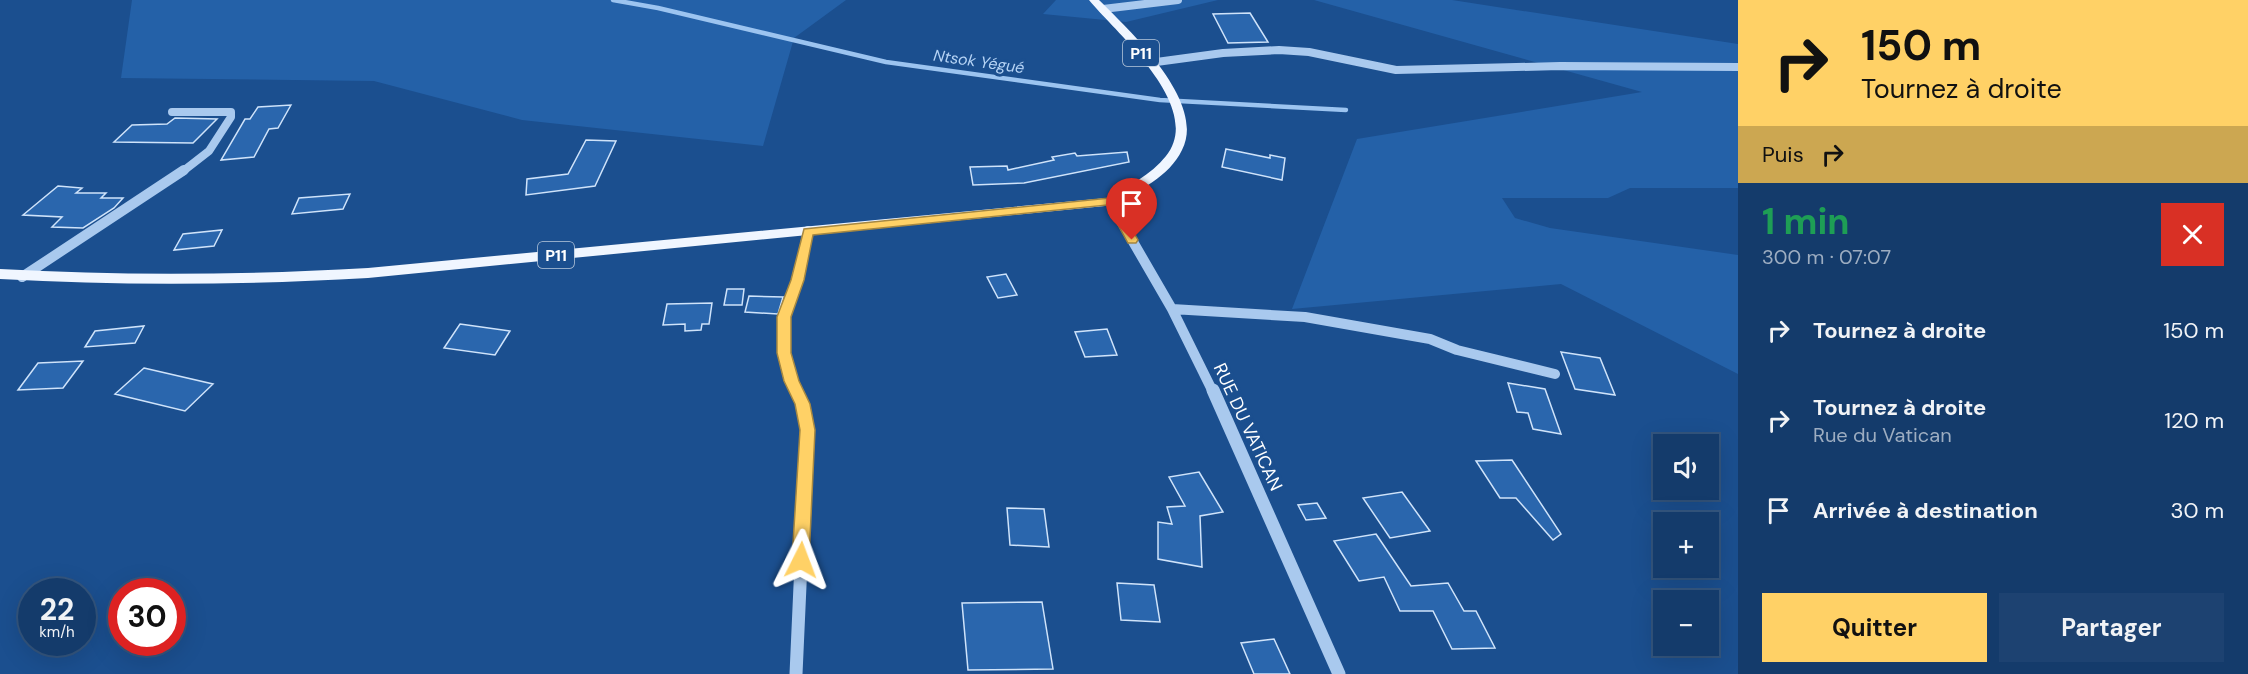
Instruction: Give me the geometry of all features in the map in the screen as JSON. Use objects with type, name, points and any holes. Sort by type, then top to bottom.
[{"type":"main road","name":"P11","points":[[0,274],[88,279],[286,278],[368,273],[1110,201],[1162,168],[1176,150],[1181,132],[1180,115],[1175,99],[1149,63],[1094,0]]},
{"type":"street","points":[[1103,9],[1178,0]]},
{"type":"street","points":[[1149,63],[1183,57],[1278,50],[1318,54],[1378,69],[1396,70],[1560,66],[1738,67]]},
{"type":"street","points":[[22,277],[198,161],[209,151],[231,117],[231,112],[172,112]]},
{"type":"street","name":"RUE DU VATICAN","points":[[1110,201],[1172,309],[1213,391],[1339,674]]},
{"type":"street","points":[[796,674],[807,430],[802,404],[784,353],[784,317],[797,280],[808,231]]},
{"type":"street","points":[[1172,309],[1305,317],[1430,339],[1458,350],[1555,374]]},
{"type":"shaded area","points":[[132,0],[846,0],[794,38],[763,146],[522,120],[374,81],[121,78]]},
{"type":"shaded area","points":[[1056,0],[1218,0],[1126,22],[1043,14]]},
{"type":"shaded area","points":[[1314,0],[1452,0],[1738,44],[1738,188],[1630,188],[1608,198],[1502,198],[1515,218],[1550,228],[1738,255],[1738,374],[1561,284],[1292,309],[1357,139],[1642,92]]},
{"type":"building","points":[[1250,13],[1268,42],[1228,43],[1213,14]]},
{"type":"building","points":[[291,105],[278,128],[269,129],[254,157],[221,160],[245,119],[250,119],[258,107]]},
{"type":"building","points":[[175,118],[217,119],[193,143],[114,142],[132,125],[167,124]]},
{"type":"building","points":[[586,140],[616,141],[595,186],[526,195],[527,179],[568,174]]},
{"type":"building","points":[[1226,149],[1270,158],[1270,155],[1285,158],[1282,180],[1222,167]]},
{"type":"building","points":[[1127,152],[1129,162],[1024,183],[973,185],[970,167],[1007,166],[1008,170],[1075,153],[1077,156]]},
{"type":"building","points":[[58,186],[82,188],[76,193],[106,193],[101,198],[123,198],[114,208],[83,228],[52,227],[62,217],[23,215]]},
{"type":"building","points":[[350,194],[343,209],[292,214],[299,198]]},
{"type":"building","points":[[222,230],[214,246],[174,250],[183,234]]},
{"type":"building","points":[[1006,274],[1017,295],[998,298],[987,277]]},
{"type":"building","points":[[727,289],[744,289],[742,305],[724,305]]},
{"type":"building","points":[[749,296],[783,297],[778,314],[745,312]]},
{"type":"building","points":[[712,303],[709,324],[702,324],[701,330],[685,331],[685,324],[663,325],[667,304]]},
{"type":"building","points":[[460,324],[510,331],[495,355],[444,348]]},
{"type":"building","points":[[144,326],[135,343],[85,347],[95,331]]},
{"type":"building","points":[[1107,329],[1117,355],[1085,357],[1075,332]]},
{"type":"building","points":[[1561,352],[1600,358],[1615,395],[1575,389]]},
{"type":"building","points":[[83,361],[63,388],[18,390],[38,363]]},
{"type":"building","points":[[144,368],[213,384],[185,411],[115,394]]},
{"type":"building","points":[[1508,383],[1545,389],[1561,434],[1533,429],[1528,413],[1517,412]]},
{"type":"building","points":[[1512,460],[1561,534],[1553,540],[1516,498],[1500,498],[1476,461]]},
{"type":"building","points":[[1199,472],[1223,512],[1200,516],[1202,567],[1158,559],[1158,522],[1172,524],[1167,507],[1185,506],[1169,477]]},
{"type":"building","points":[[1402,492],[1430,531],[1390,538],[1363,498]]},
{"type":"building","points":[[1317,503],[1326,518],[1306,520],[1298,505]]},
{"type":"building","points":[[1007,508],[1044,509],[1049,547],[1010,545]]},
{"type":"building","points":[[1376,534],[1411,586],[1448,583],[1464,611],[1476,611],[1495,648],[1452,649],[1433,611],[1400,611],[1384,577],[1359,581],[1334,541]]},
{"type":"building","points":[[1117,583],[1154,585],[1160,622],[1121,620]]},
{"type":"building","points":[[1042,602],[1053,669],[968,670],[962,603]]},
{"type":"building","points":[[1274,639],[1290,674],[1254,674],[1241,643]]},
{"type":"waterway","name":"Ntsok Yégué","points":[[613,0],[658,8],[886,62],[1160,100],[1346,110]]},
{"type":"route","points":[[801,560],[807,430],[802,404],[784,353],[784,317],[803,259],[808,231],[1110,201],[1132,240]]}]
